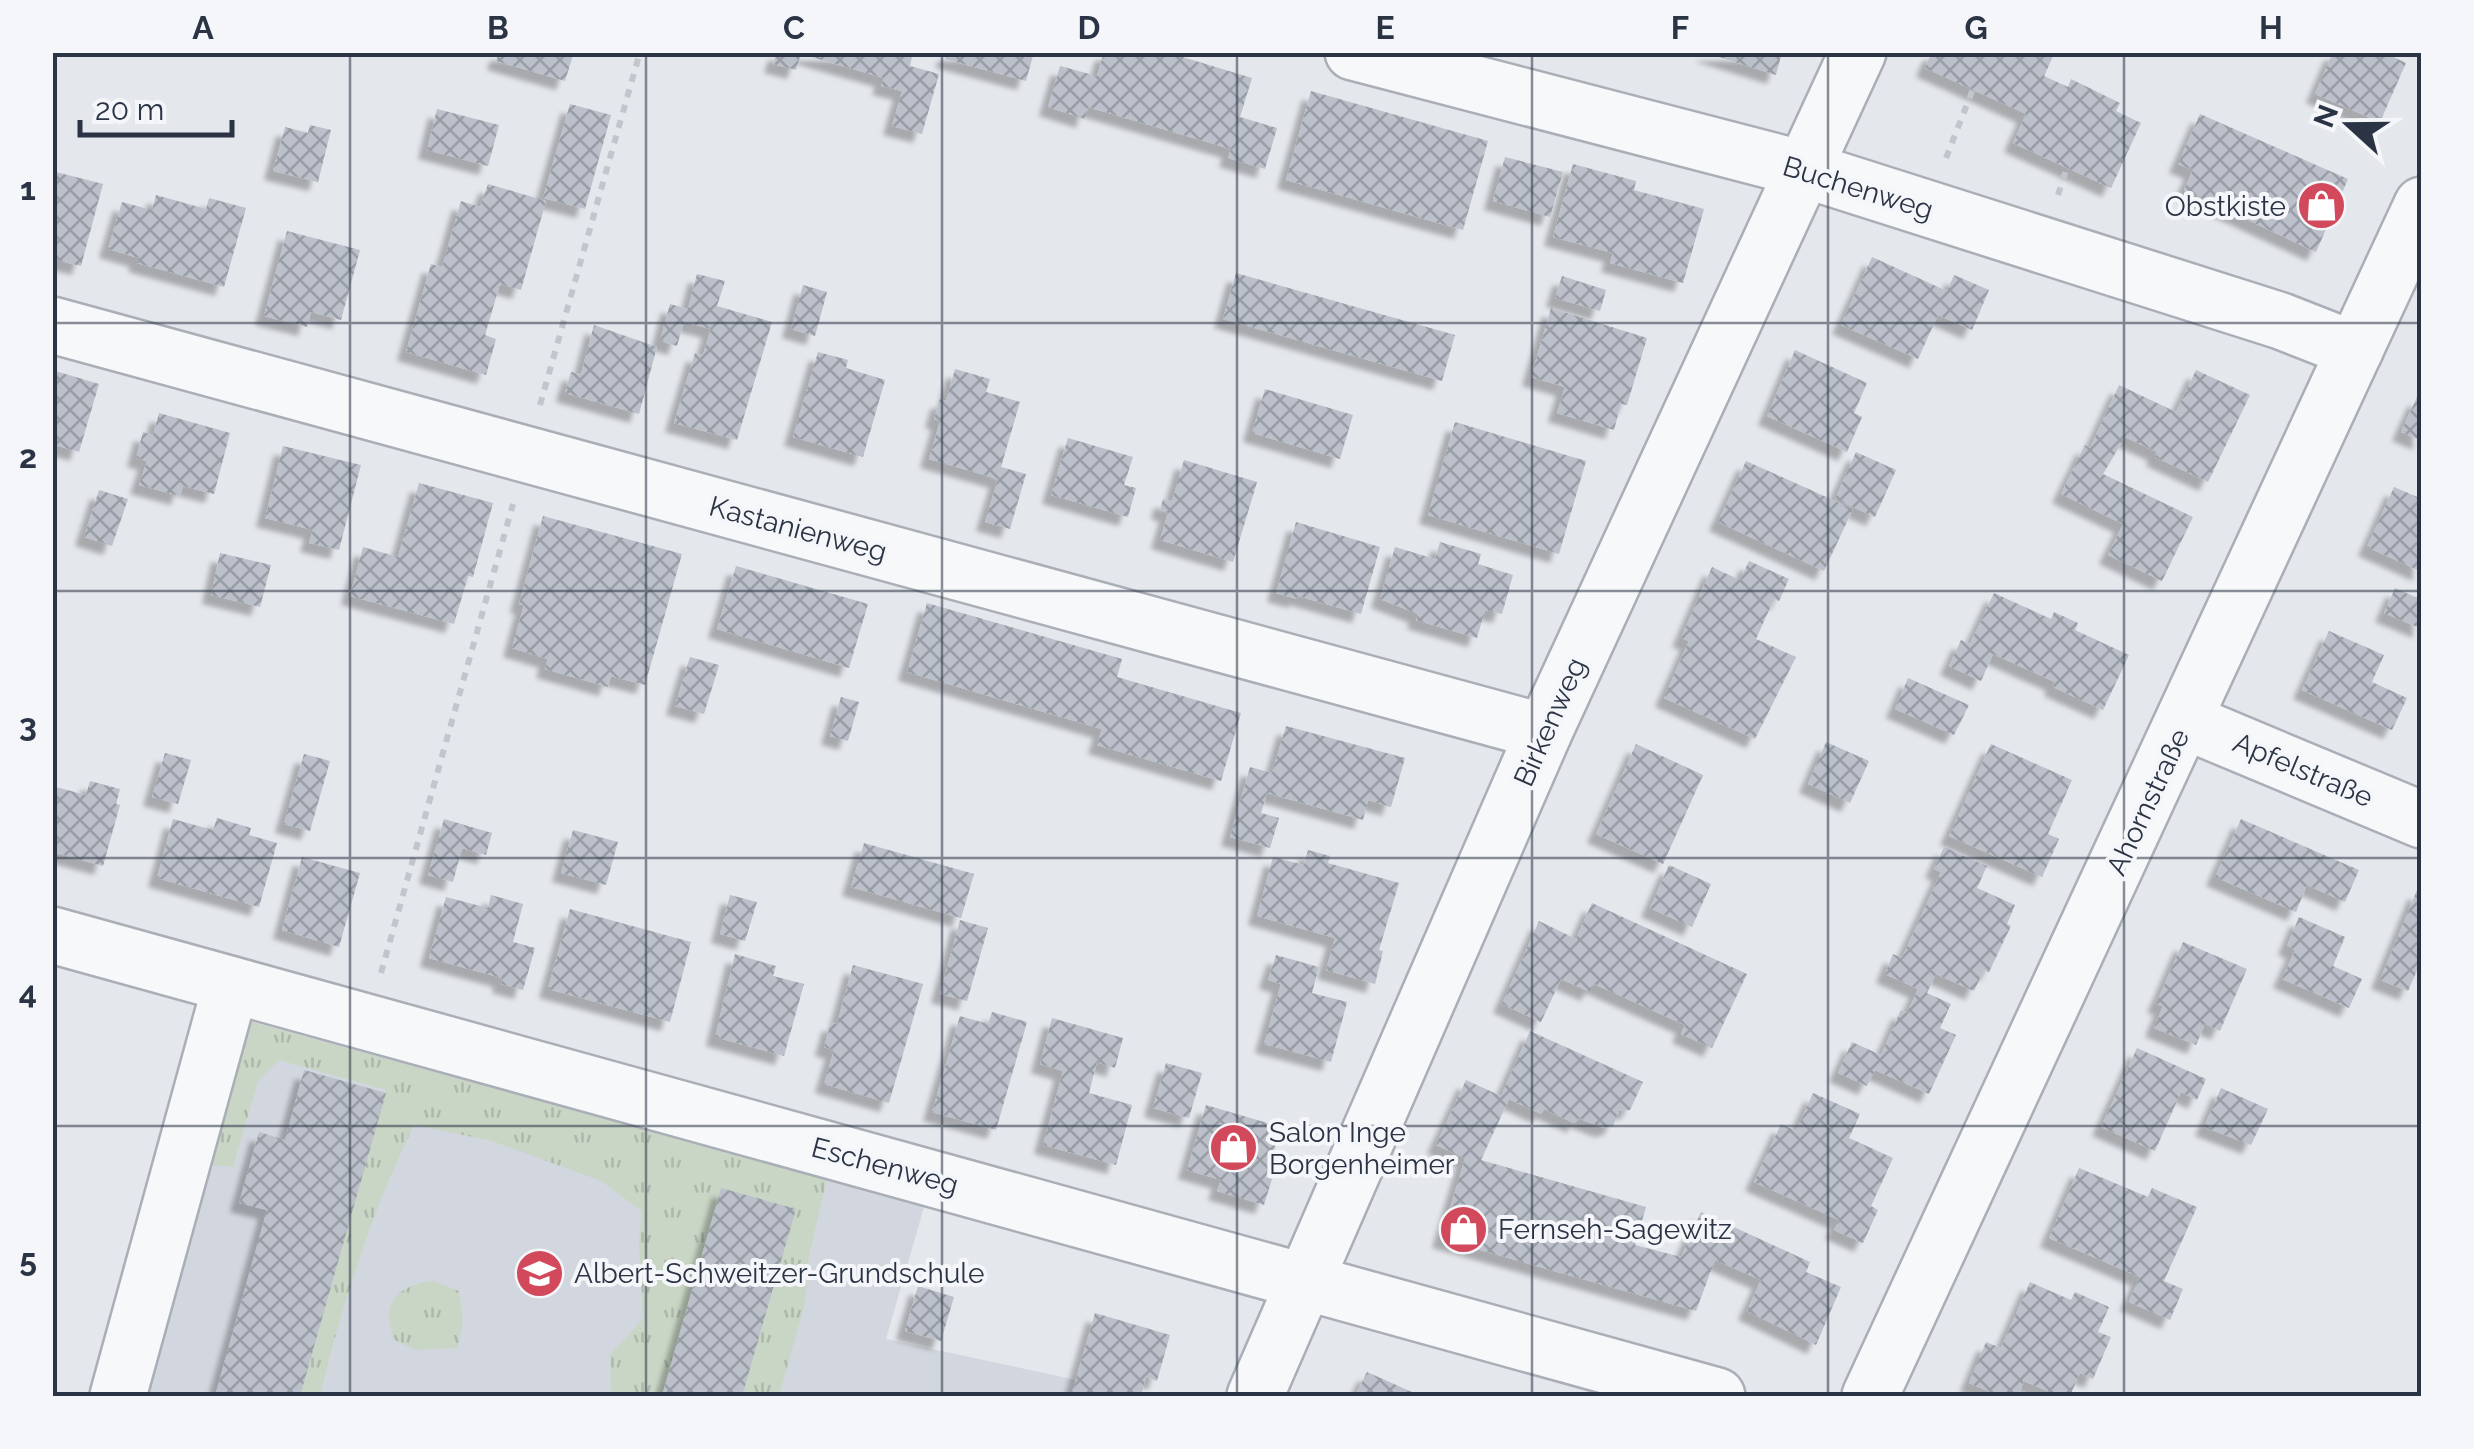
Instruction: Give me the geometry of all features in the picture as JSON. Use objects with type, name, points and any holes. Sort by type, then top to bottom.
[{"type":"street","name":"Buchenweg","points":[[1353,52],[1803,169],[2281,321],[2355,350]]},
{"type":"street","name":"Birkenweg","points":[[1255,1396],[1544,732],[1858,52]]},
{"type":"street","name":"Ahornstraße","points":[[1870,1396],[2422,205]]},
{"type":"street","name":"Kastanienweg","points":[[52,325],[1544,732]]},
{"type":"street","name":"Apfelstraße","points":[[2185,721],[2422,820]]},
{"type":"street","name":"Eschenweg","points":[[52,935],[1717,1396]]},
{"type":"street","points":[[118,1396],[231,985]]},
{"type":"path","points":[[367,1023],[640,52]]},
{"type":"path","points":[[1926,208],[1972,89]]},
{"type":"shaded area","name":"Albert-Schweitzer-Grundschule","points":[[245,1020],[924,1207],[886,1339],[1076,1380],[1071,1396],[139,1396]]},
{"type":"green space","points":[[245,1020],[827,1180],[809,1255],[805,1303],[779,1396],[742,1396],[795,1209],[721,1189],[662,1396],[611,1396],[610,1355],[643,1319],[639,1241],[642,1211],[601,1181],[492,1141],[414,1125],[360,1258],[320,1396],[300,1396],[386,1090],[279,1060],[258,1081],[233,1167],[205,1164]]},
{"type":"green space","points":[[433,1281],[459,1291],[463,1321],[458,1348],[416,1350],[393,1339],[389,1316],[394,1299],[412,1286]]},
{"type":"building","points":[[499,52],[574,52],[565,81],[496,61]]},
{"type":"building","points":[[777,52],[913,52],[910,66],[939,74],[922,134],[892,126],[902,91],[881,86],[884,78],[801,54],[796,70],[773,64]]},
{"type":"building","points":[[947,52],[1034,52],[1026,81],[945,59]]},
{"type":"building","points":[[1104,52],[1166,52],[1252,78],[1240,117],[1277,128],[1265,169],[1228,158],[1231,149],[1088,107],[1085,119],[1048,107],[1060,66],[1097,76]]},
{"type":"building","points":[[1703,52],[1782,52],[1776,75]]},
{"type":"building","points":[[1932,52],[2055,52],[2044,76],[2068,87],[2071,79],[2120,103],[2116,111],[2141,123],[2111,188],[2013,143],[2026,114],[1925,68]]},
{"type":"building","points":[[2333,52],[2383,52],[2406,63],[2380,122],[2315,94]]},
{"type":"building","points":[[1311,91],[1488,141],[1463,230],[1286,180]]},
{"type":"building","points":[[570,104],[611,115],[585,209],[543,198]]},
{"type":"building","points":[[437,109],[499,125],[488,166],[427,150]]},
{"type":"building","points":[[2200,114],[2348,179],[2316,252],[2184,190],[2193,170],[2178,164]]},
{"type":"building","points":[[310,125],[331,130],[318,182],[273,171],[285,127],[308,133]]},
{"type":"building","points":[[1505,157],[1563,172],[1550,217],[1493,201]]},
{"type":"building","points":[[1573,164],[1636,181],[1634,190],[1704,209],[1683,283],[1610,263],[1613,253],[1553,237]]},
{"type":"building","points":[[52,171],[103,184],[81,266],[52,259]]},
{"type":"building","points":[[488,184],[546,201],[521,290],[500,284],[485,335],[496,339],[486,375],[406,352],[431,264],[442,267],[461,201],[480,207]]},
{"type":"building","points":[[156,195],[206,209],[209,198],[246,208],[224,287],[137,263],[139,258],[108,249],[122,202],[152,210]]},
{"type":"building","points":[[287,231],[360,250],[341,320],[311,312],[307,327],[264,316]]},
{"type":"building","points":[[1872,257],[1947,291],[1954,275],[1989,290],[1972,330],[1938,315],[1918,359],[1841,325]]},
{"type":"building","points":[[1236,273],[1455,335],[1442,381],[1223,319]]},
{"type":"building","points":[[697,274],[725,281],[717,306],[772,322],[737,440],[674,423],[695,353],[703,355],[711,329],[684,322],[677,346],[660,341],[670,304],[688,309]]},
{"type":"building","points":[[1562,276],[1606,290],[1600,311],[1555,298]]},
{"type":"building","points":[[803,285],[827,292],[815,336],[791,329]]},
{"type":"building","points":[[1551,308],[1647,338],[1627,405],[1621,404],[1614,430],[1557,413],[1565,387],[1531,377]]},
{"type":"building","points":[[594,325],[657,347],[639,414],[565,393],[571,372],[581,374]]},
{"type":"building","points":[[1795,350],[1867,383],[1854,413],[1862,417],[1847,452],[1767,416]]},
{"type":"building","points":[[818,352],[848,360],[846,368],[885,380],[863,457],[793,437]]},
{"type":"building","points":[[955,369],[990,379],[986,392],[1020,402],[1001,467],[1026,474],[1010,529],[985,522],[998,479],[929,459],[940,421],[934,419],[940,399],[946,401]]},
{"type":"building","points":[[52,370],[99,384],[79,452],[52,444]]},
{"type":"building","points":[[2196,370],[2250,395],[2208,482],[2155,457],[2157,452],[2125,437],[2103,474],[2193,517],[2162,581],[2108,555],[2123,524],[2061,494],[2085,445],[2090,448],[2119,385],[2176,412]]},
{"type":"building","points":[[1265,389],[1353,415],[1340,459],[1252,433]]},
{"type":"building","points":[[2417,397],[2422,399],[2422,441],[2401,432]]},
{"type":"building","points":[[159,413],[230,433],[214,494],[183,486],[180,496],[139,485],[147,461],[136,458],[143,432],[153,435]]},
{"type":"building","points":[[1455,422],[1586,461],[1559,554],[1428,515]]},
{"type":"building","points":[[1068,438],[1133,457],[1124,485],[1136,488],[1128,517],[1051,495]]},
{"type":"building","points":[[283,446],[361,465],[339,550],[309,543],[313,530],[265,518]]},
{"type":"building","points":[[1856,452],[1896,470],[1875,517],[1835,499]]},
{"type":"building","points":[[1184,460],[1257,482],[1233,562],[1160,540],[1168,513],[1160,510],[1163,499],[1172,501]]},
{"type":"building","points":[[1746,461],[1853,509],[1824,571],[1718,522]]},
{"type":"building","points":[[419,483],[493,503],[473,577],[468,576],[454,624],[350,596],[363,547],[398,557]]},
{"type":"building","points":[[2394,487],[2422,499],[2422,572],[2367,547]]},
{"type":"building","points":[[99,490],[128,499],[112,546],[84,537]]},
{"type":"building","points":[[543,516],[682,554],[645,685],[611,676],[608,687],[545,669],[548,659],[512,648],[524,605],[519,604]]},
{"type":"building","points":[[1296,522],[1380,547],[1361,614],[1276,593]]},
{"type":"building","points":[[1440,542],[1481,554],[1478,564],[1513,575],[1502,614],[1485,610],[1477,638],[1416,620],[1418,614],[1380,599],[1395,547],[1435,559]]},
{"type":"building","points":[[220,553],[271,565],[260,607],[211,595]]},
{"type":"building","points":[[1749,561],[1789,579],[1779,601],[1774,599],[1756,639],[1796,657],[1755,739],[1664,698],[1689,641],[1681,638],[1712,567],[1740,580]]},
{"type":"building","points":[[736,566],[868,604],[849,668],[717,629]]},
{"type":"building","points":[[2395,588],[2422,600],[2422,629],[2384,613]]},
{"type":"building","points":[[1994,593],[2051,619],[2054,612],[2078,623],[2075,630],[2129,655],[2103,710],[2053,687],[2055,682],[1993,654],[1981,681],[1949,666],[1961,640],[1970,644]]},
{"type":"building","points":[[927,603],[1122,659],[1117,677],[1241,713],[1221,781],[1097,745],[1102,729],[907,672]]},
{"type":"building","points":[[2329,631],[2384,655],[2372,682],[2407,698],[2392,730],[2302,690]]},
{"type":"building","points":[[690,657],[719,665],[704,714],[675,706]]},
{"type":"building","points":[[1908,678],[1969,705],[1954,735],[1895,709]]},
{"type":"building","points":[[841,697],[859,702],[848,741],[830,736]]},
{"type":"building","points":[[1286,726],[1405,758],[1391,807],[1368,800],[1363,820],[1267,793],[1261,813],[1279,818],[1270,848],[1230,837],[1250,767],[1272,773]]},
{"type":"building","points":[[1826,742],[1869,761],[1850,803],[1808,784]]},
{"type":"building","points":[[1636,744],[1703,775],[1663,864],[1596,834]]},
{"type":"building","points":[[1991,744],[2072,780],[2048,834],[2059,839],[2042,877],[1949,836]]},
{"type":"building","points":[[165,753],[191,760],[178,804],[152,797]]},
{"type":"building","points":[[304,754],[330,761],[310,831],[284,824]]},
{"type":"building","points":[[90,781],[120,789],[116,804],[120,805],[103,866],[52,852],[52,786],[86,795]]},
{"type":"building","points":[[217,818],[251,828],[249,835],[277,843],[259,907],[157,878],[173,819],[213,830]]},
{"type":"building","points":[[444,819],[492,833],[486,855],[462,848],[453,882],[428,875]]},
{"type":"building","points":[[2241,819],[2359,870],[2345,902],[2307,885],[2296,912],[2215,877]]},
{"type":"building","points":[[573,830],[618,842],[606,885],[561,873]]},
{"type":"building","points":[[864,843],[974,874],[961,918],[851,887]]},
{"type":"building","points":[[1944,847],[1987,866],[1977,888],[2015,905],[2007,924],[2011,926],[1989,972],[1984,970],[1974,991],[1936,974],[1927,993],[1951,1004],[1940,1028],[1956,1035],[1929,1094],[1875,1070],[1867,1086],[1838,1073],[1852,1042],[1881,1055],[1901,1010],[1907,1013],[1918,989],[1885,974],[1893,954],[1902,958],[1941,872],[1934,869]]},
{"type":"building","points":[[1308,850],[1330,856],[1328,863],[1399,883],[1379,950],[1383,951],[1375,984],[1326,970],[1335,938],[1257,916],[1273,857],[1304,865]]},
{"type":"building","points":[[302,857],[360,873],[339,947],[282,930]]},
{"type":"building","points":[[1669,865],[1711,884],[1692,927],[1650,908]]},
{"type":"building","points":[[2417,890],[2422,892],[2422,970],[2418,968],[2408,991],[2380,980]]},
{"type":"building","points":[[491,895],[523,904],[513,942],[535,948],[523,990],[501,984],[502,978],[429,958],[446,897],[488,908]]},
{"type":"building","points":[[730,895],[757,902],[745,941],[720,934]]},
{"type":"building","points":[[1592,903],[1747,974],[1712,1048],[1681,1034],[1685,1025],[1594,984],[1590,992],[1561,979],[1541,1022],[1502,1004],[1539,921],[1576,939]]},
{"type":"building","points":[[570,909],[691,942],[670,1022],[548,989]]},
{"type":"building","points":[[2299,917],[2345,937],[2333,966],[2362,979],[2349,1008],[2282,979],[2295,950],[2287,946]]},
{"type":"building","points":[[960,920],[988,928],[967,1001],[940,994]]},
{"type":"building","points":[[2183,942],[2247,969],[2220,1031],[2205,1024],[2196,1045],[2154,1028],[2163,1006],[2156,1004]]},
{"type":"building","points":[[735,954],[776,966],[773,976],[804,984],[784,1056],[715,1037]]},
{"type":"building","points":[[1276,955],[1319,967],[1312,993],[1347,1002],[1331,1062],[1264,1044],[1281,984],[1268,980]]},
{"type":"building","points":[[853,965],[923,984],[889,1103],[824,1084],[834,1050],[824,1047],[831,1022],[837,1024]]},
{"type":"building","points":[[992,1012],[1027,1022],[996,1130],[932,1112],[960,1016],[988,1024]]},
{"type":"building","points":[[1052,1018],[1123,1038],[1115,1068],[1097,1062],[1089,1093],[1132,1105],[1116,1165],[1043,1145],[1063,1071],[1040,1064]]},
{"type":"building","points":[[1530,1031],[1643,1082],[1630,1110],[1619,1111],[1613,1126],[1603,1128],[1578,1118],[1576,1124],[1544,1109],[1541,1114],[1509,1099],[1481,1160],[1646,1207],[1635,1245],[1681,1257],[1701,1212],[1810,1262],[1806,1272],[1841,1287],[1816,1345],[1747,1311],[1761,1280],[1715,1260],[1696,1311],[1441,1239],[1465,1158],[1436,1145],[1466,1080],[1501,1096]]},
{"type":"building","points":[[2137,1048],[2206,1079],[2197,1100],[2181,1092],[2155,1151],[2101,1127]]},
{"type":"building","points":[[1166,1063],[1202,1073],[1189,1118],[1153,1108]]},
{"type":"building","points":[[304,1070],[386,1093],[300,1396],[215,1396],[267,1210],[239,1203],[259,1132],[285,1140]]},
{"type":"building","points":[[2221,1088],[2268,1109],[2251,1145],[2204,1127]]},
{"type":"building","points":[[1813,1093],[1860,1114],[1849,1138],[1893,1158],[1871,1206],[1878,1210],[1863,1243],[1834,1230],[1839,1220],[1754,1182],[1781,1124],[1796,1131]]},
{"type":"building","name":"Salon Inge Borgenheimer","points":[[1206,1105],[1281,1127],[1266,1177],[1272,1179],[1264,1205],[1217,1191],[1221,1180],[1187,1170]]},
{"type":"building","points":[[2079,1168],[2148,1197],[2152,1188],[2197,1207],[2164,1281],[2183,1289],[2170,1320],[2129,1302],[2140,1277],[2049,1238]]},
{"type":"building","points":[[721,1188],[796,1209],[742,1396],[662,1396]]},
{"type":"building","points":[[2030,1282],[2071,1300],[2075,1292],[2109,1307],[2098,1332],[2111,1337],[2093,1379],[2080,1373],[2070,1396],[2059,1396],[2024,1381],[2018,1396],[2000,1396],[1969,1383],[1986,1342],[2001,1348]]},
{"type":"building","points":[[918,1286],[954,1297],[941,1341],[905,1331]]},
{"type":"building","points":[[1095,1313],[1170,1335],[1157,1381],[1146,1377],[1141,1396],[1071,1396]]},
{"type":"building","points":[[1367,1372],[1421,1396],[1355,1396]]},
{"type":"place","name":"Obstkiste","points":[[2321,206]]},
{"type":"place","name":"Salon Inge Borgenheimer","points":[[1234,1148]]},
{"type":"place","name":"Fernseh-Sagewitz","points":[[1463,1229]]},
{"type":"place","name":"Albert-Schweitzer-Grundschule","points":[[539,1273]]}]
